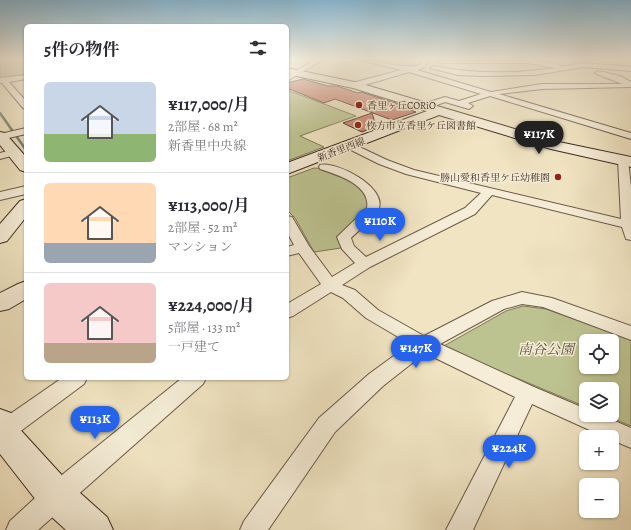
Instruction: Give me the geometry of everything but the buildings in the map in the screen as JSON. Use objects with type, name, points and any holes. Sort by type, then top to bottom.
[{"type":"street","points":[[5,84],[24,104]]},
{"type":"street","points":[[350,84],[440,110],[457,109],[488,93],[517,89],[584,85],[631,86]]},
{"type":"street","points":[[356,85],[361,84]]},
{"type":"street","points":[[457,84],[631,136]]},
{"type":"street","points":[[508,84],[517,89]]},
{"type":"street","points":[[426,106],[445,99],[457,109],[556,146],[627,161],[631,236]]},
{"type":"street","name":"新香里西線","points":[[289,169],[440,110]]},
{"type":"street","points":[[23,132],[2,136],[24,164]]},
{"type":"street","points":[[351,146],[383,162],[410,172],[488,192],[630,224]]},
{"type":"street","points":[[0,156],[15,152]]},
{"type":"street","points":[[324,167],[345,174],[356,180],[366,188],[375,204],[373,210],[344,237],[344,242],[348,248],[365,264]]},
{"type":"street","points":[[0,196],[24,190]]},
{"type":"street","points":[[289,311],[365,264],[470,211],[488,192]]},
{"type":"street","points":[[0,237],[24,207]]},
{"type":"street","points":[[289,224],[302,247],[330,286],[349,294],[372,314],[424,344],[527,393],[631,438]]},
{"type":"street","points":[[289,251],[302,247]]},
{"type":"street","points":[[0,303],[24,290]]},
{"type":"street","points":[[253,530],[327,425],[376,380],[424,344],[498,305],[522,298],[546,302],[631,333]]},
{"type":"street","points":[[73,380],[1,427],[56,496],[94,530]]},
{"type":"street","points":[[19,530],[56,496],[194,380]]},
{"type":"street","points":[[459,530],[527,393]]},
{"type":"green space","points":[[289,91],[356,116],[300,136],[324,147],[289,160]]},
{"type":"green space","points":[[314,168],[320,168],[347,178],[363,190],[370,204],[339,237],[341,248],[314,252],[295,218],[289,212],[289,177]]},
{"type":"green space","name":"南谷公園","points":[[523,306],[546,309],[617,334],[579,334],[579,374],[619,374],[619,335],[631,339],[631,426],[619,421],[619,382],[579,382],[579,404],[442,347],[506,311]]},
{"type":"waterway","points":[[0,113],[24,147]]},
{"type":"place","name":"香里ヶ丘CORiO","points":[[359,105]]},
{"type":"place","name":"枚方市立香里ケ丘図書館","points":[[358,125]]},
{"type":"place","name":"勝山愛和香里ケ丘幼稚園","points":[[558,177]]}]
